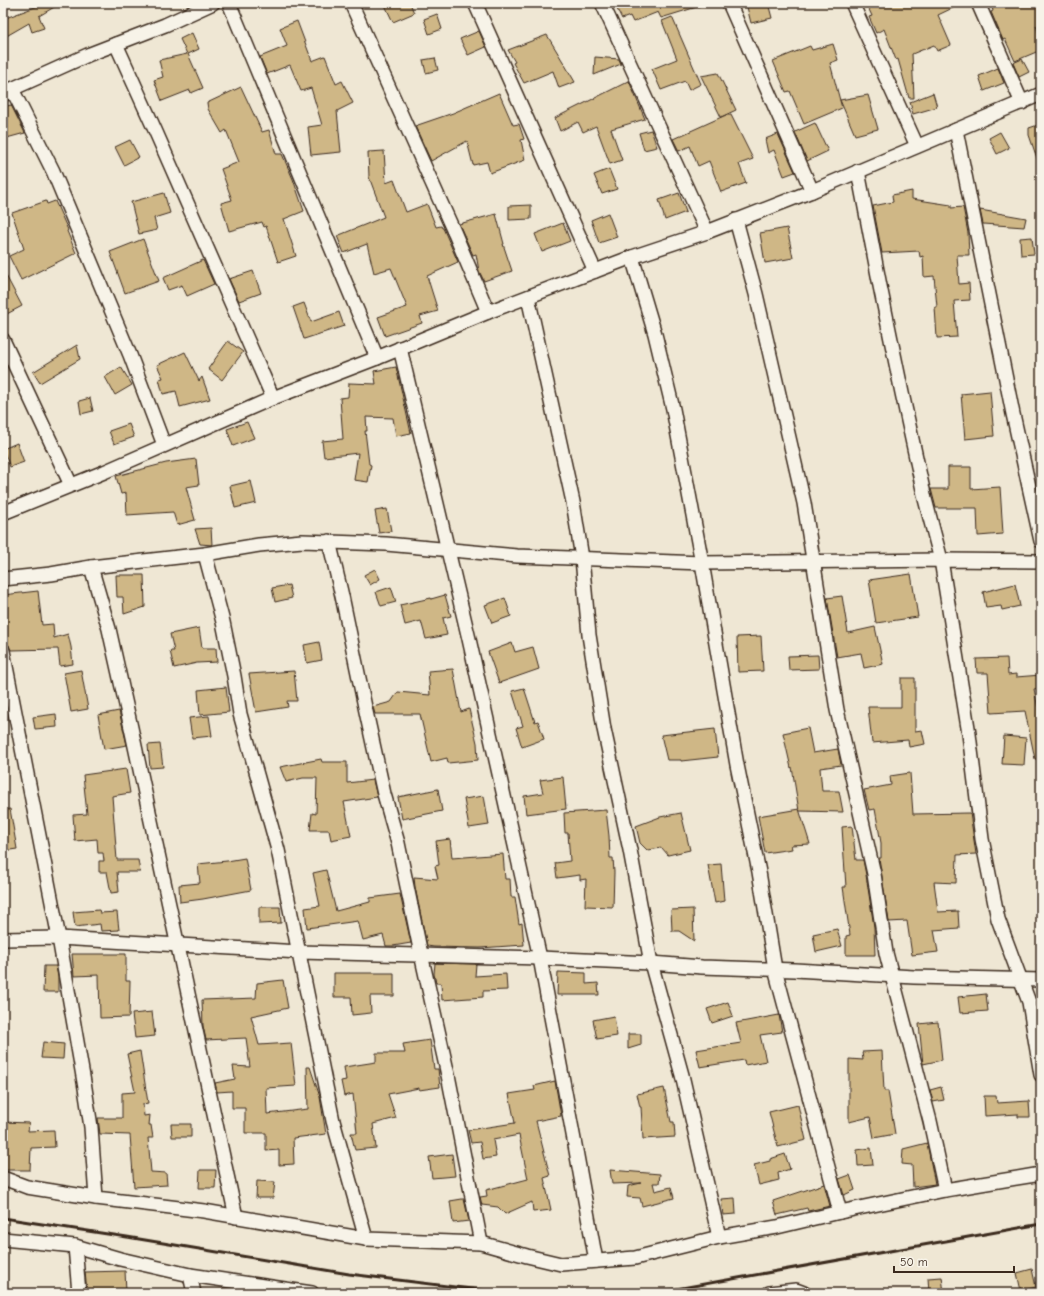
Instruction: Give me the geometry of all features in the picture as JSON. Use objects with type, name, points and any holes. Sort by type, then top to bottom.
[{"type":"street","points":[[164,445],[127,348],[53,171],[8,92],[90,54],[165,25],[213,3]]},
{"type":"street","points":[[229,3],[377,358]]},
{"type":"street","points":[[351,3],[455,234],[488,312]]},
{"type":"street","points":[[475,3],[595,272]]},
{"type":"street","points":[[602,3],[707,232]]},
{"type":"street","points":[[729,3],[812,191]]},
{"type":"street","points":[[852,3],[917,146]]},
{"type":"street","points":[[978,3],[1022,102]]},
{"type":"street","points":[[116,44],[273,398]]},
{"type":"street","points":[[3,513],[104,472],[273,398],[377,358],[488,312],[632,257],[707,232],[812,191],[1041,94]]},
{"type":"street","points":[[956,130],[1013,414],[1041,541]]},
{"type":"street","points":[[858,171],[902,393],[925,499],[941,560],[969,734],[983,846],[998,918],[1029,1002],[1041,1075]]},
{"type":"street","points":[[736,220],[756,294],[804,503],[837,710],[874,874],[886,953],[930,1121],[945,1190]]},
{"type":"street","points":[[632,257],[655,334],[673,409],[702,563],[737,765],[759,872],[775,969],[840,1212]]},
{"type":"street","points":[[528,297],[573,502],[582,558],[589,635],[604,729],[630,850],[651,963],[682,1075],[719,1237]]},
{"type":"street","points":[[3,340],[71,485]]},
{"type":"street","points":[[400,348],[469,639],[540,958],[576,1145],[596,1261]]},
{"type":"street","points":[[3,578],[51,574],[91,567],[205,554],[259,545],[302,541],[329,541],[447,549],[517,556],[702,563],[813,563],[941,560],[1041,561]]},
{"type":"street","points":[[329,541],[383,786],[398,842],[448,1075],[481,1243]]},
{"type":"street","points":[[205,554],[223,622],[240,714],[278,850],[333,1121],[366,1240]]},
{"type":"street","points":[[91,567],[118,668],[179,946],[236,1217]]},
{"type":"street","points":[[3,651],[59,938],[91,1127],[96,1198]]},
{"type":"street","points":[[3,940],[59,938],[299,952],[540,958],[651,963],[702,968],[775,969],[891,974],[914,977],[1041,980]]},
{"type":"street","points":[[3,1178],[26,1187],[96,1198],[204,1211],[366,1240],[481,1243],[561,1264],[635,1258],[719,1237],[777,1227],[945,1190],[1041,1174]]},
{"type":"street","points":[[3,1239],[75,1246],[120,1260],[190,1275],[312,1293]]},
{"type":"street","points":[[75,1246],[79,1293]]},
{"type":"street","points":[[190,1275],[194,1293]]},
{"type":"street","points":[[770,1293],[796,1290],[804,1293]]},
{"type":"building","points":[[46,3],[54,3],[56,6],[39,16],[44,28],[32,32],[29,23],[3,38],[3,19]]},
{"type":"building","points":[[384,3],[410,3],[414,13],[393,22]]},
{"type":"building","points":[[614,3],[700,3],[700,6],[661,18],[658,12],[633,22],[630,16],[622,19]]},
{"type":"building","points":[[746,3],[768,3],[772,18],[751,23]]},
{"type":"building","points":[[866,3],[963,3],[938,15],[951,45],[937,51],[934,45],[912,54],[914,98],[909,98],[898,59],[896,60],[884,29],[876,33],[869,17],[872,16]]},
{"type":"building","points":[[991,3],[1036,3],[1041,12],[1041,24],[1036,26],[1041,41],[1041,50],[1015,61],[1005,39],[1003,40],[991,12],[993,11]]},
{"type":"building","points":[[437,14],[442,29],[429,34],[424,19]]},
{"type":"building","points":[[672,17],[701,84],[689,90],[685,81],[661,90],[652,69],[677,59],[662,21]]},
{"type":"building","points":[[297,21],[312,61],[325,56],[336,84],[342,81],[353,103],[337,111],[341,152],[311,155],[308,127],[322,125],[311,88],[301,91],[290,65],[267,74],[260,57],[287,46],[280,28]]},
{"type":"building","points":[[479,31],[486,47],[468,55],[460,39]]},
{"type":"building","points":[[192,33],[199,49],[188,54],[203,88],[191,93],[190,90],[162,101],[154,80],[163,77],[159,60],[187,54],[180,39]]},
{"type":"building","points":[[547,35],[575,82],[559,88],[553,71],[524,83],[508,50]]},
{"type":"building","points":[[833,44],[838,60],[830,63],[842,108],[804,124],[790,91],[786,92],[773,61],[810,46],[812,50]]},
{"type":"building","points":[[595,57],[619,59],[621,64],[594,75]]},
{"type":"building","points":[[435,58],[438,70],[426,73],[423,60]]},
{"type":"building","points":[[1022,59],[1029,72],[1019,77],[1013,63]]},
{"type":"building","points":[[998,68],[1004,83],[984,91],[979,76]]},
{"type":"building","points":[[718,73],[736,110],[721,117],[701,76]]},
{"type":"building","points":[[629,81],[645,119],[611,129],[622,160],[610,164],[596,126],[583,132],[578,122],[560,131],[555,118]]},
{"type":"building","points":[[241,87],[262,132],[269,130],[276,154],[282,154],[293,179],[304,211],[284,219],[296,256],[278,262],[266,226],[264,227],[262,222],[229,231],[221,203],[232,200],[221,169],[239,162],[226,130],[222,133],[208,109],[207,103]]},
{"type":"building","points":[[499,93],[513,125],[519,124],[524,139],[521,140],[525,160],[490,173],[487,162],[473,165],[467,141],[431,161],[415,126],[453,113]]},
{"type":"building","points":[[933,93],[937,107],[913,114],[910,102]]},
{"type":"building","points":[[868,95],[878,129],[855,135],[840,100]]},
{"type":"building","points":[[11,105],[25,133],[3,139],[3,107]]},
{"type":"building","points":[[726,115],[731,115],[753,159],[739,164],[746,183],[721,192],[709,161],[698,166],[690,146],[679,151],[673,139]]},
{"type":"building","points":[[815,123],[828,151],[807,161],[795,132]]},
{"type":"building","points":[[1041,124],[1041,163],[1039,164],[1029,135],[1029,128]]},
{"type":"building","points":[[651,130],[657,147],[644,150],[639,133]]},
{"type":"building","points":[[1000,132],[1009,148],[997,154],[989,138]]},
{"type":"building","points":[[778,134],[795,172],[784,176],[774,150],[768,153],[765,139]]},
{"type":"building","points":[[130,140],[139,157],[124,165],[115,147]]},
{"type":"building","points":[[384,151],[386,183],[394,180],[406,212],[427,204],[436,227],[441,226],[443,228],[458,262],[427,276],[438,311],[420,316],[422,323],[385,336],[378,317],[407,307],[391,268],[374,273],[367,244],[344,253],[337,236],[384,217],[369,177],[368,152]]},
{"type":"building","points":[[609,169],[617,189],[602,194],[594,175]]},
{"type":"building","points":[[912,191],[912,199],[951,205],[951,208],[963,207],[968,233],[969,255],[957,255],[959,284],[969,283],[970,300],[954,301],[957,337],[937,338],[935,307],[937,307],[934,276],[924,277],[923,256],[920,257],[919,251],[882,253],[873,206],[893,202],[892,195]]},
{"type":"building","points":[[164,193],[170,213],[154,218],[157,230],[139,234],[131,202]]},
{"type":"building","points":[[679,193],[686,212],[665,220],[659,200]]},
{"type":"building","points":[[46,201],[47,204],[55,201],[76,253],[21,280],[9,256],[24,249],[12,213]]},
{"type":"building","points":[[531,205],[531,219],[509,220],[509,206]]},
{"type":"building","points":[[980,210],[1026,218],[1024,227],[983,224]]},
{"type":"building","points":[[608,213],[617,237],[599,243],[591,220]]},
{"type":"building","points":[[496,214],[503,244],[512,271],[484,281],[479,271],[476,254],[473,255],[459,224]]},
{"type":"building","points":[[563,223],[570,241],[542,252],[535,234]]},
{"type":"building","points":[[787,228],[793,258],[765,263],[760,233]]},
{"type":"building","points":[[1032,237],[1034,254],[1021,255],[1020,238]]},
{"type":"building","points":[[143,239],[159,281],[125,293],[110,252]]},
{"type":"building","points":[[203,260],[214,284],[187,296],[182,285],[168,290],[163,278]]},
{"type":"building","points":[[3,270],[22,306],[3,316]]},
{"type":"building","points":[[253,271],[261,293],[239,301],[229,279]]},
{"type":"building","points":[[304,303],[311,322],[339,312],[344,326],[304,339],[293,307]]},
{"type":"building","points":[[228,341],[243,352],[222,380],[208,369]]},
{"type":"building","points":[[77,345],[80,359],[40,383],[33,372]]},
{"type":"building","points":[[185,352],[199,381],[202,377],[210,399],[180,407],[176,391],[163,394],[159,379],[163,378],[157,365]]},
{"type":"building","points":[[121,367],[132,385],[115,395],[105,377]]},
{"type":"building","points":[[396,367],[411,433],[396,436],[393,418],[366,417],[367,431],[365,431],[369,464],[371,465],[368,482],[354,480],[358,453],[324,457],[322,441],[343,439],[340,398],[348,397],[349,383],[376,384],[374,371]]},
{"type":"building","points":[[990,391],[994,436],[965,439],[961,394]]},
{"type":"building","points":[[90,398],[93,411],[81,414],[79,401]]},
{"type":"building","points":[[247,422],[254,438],[233,446],[227,429]]},
{"type":"building","points":[[129,424],[134,437],[114,444],[109,431]]},
{"type":"building","points":[[17,443],[24,462],[10,467],[3,449]]},
{"type":"building","points":[[196,459],[199,485],[186,487],[195,520],[177,525],[173,512],[127,515],[126,493],[121,494],[116,476],[166,463]]},
{"type":"building","points":[[948,467],[971,467],[971,489],[1000,487],[1003,534],[978,536],[977,508],[936,508],[931,489],[948,489]]},
{"type":"building","points":[[251,481],[256,503],[235,508],[230,486]]},
{"type":"building","points":[[387,509],[391,531],[379,533],[375,511]]},
{"type":"building","points":[[211,528],[212,545],[200,544],[195,529]]},
{"type":"building","points":[[375,569],[380,579],[370,585],[364,575]]},
{"type":"building","points":[[911,574],[918,617],[876,623],[869,580]]},
{"type":"building","points":[[116,575],[144,575],[145,607],[124,614],[123,597],[117,597]]},
{"type":"building","points":[[1015,584],[1020,606],[1002,610],[1001,606],[986,608],[983,592]]},
{"type":"building","points":[[289,585],[292,598],[275,602],[272,588]]},
{"type":"building","points":[[391,587],[396,602],[381,606],[376,592]]},
{"type":"building","points":[[38,591],[42,625],[53,624],[54,638],[68,634],[73,664],[60,666],[58,649],[11,650],[9,645],[3,643],[3,595]]},
{"type":"building","points":[[445,595],[451,616],[443,618],[447,635],[426,639],[421,621],[405,625],[400,605]]},
{"type":"building","points":[[842,596],[848,633],[875,627],[883,664],[864,668],[861,653],[837,657],[827,598]]},
{"type":"building","points":[[505,598],[511,616],[492,623],[485,605]]},
{"type":"building","points":[[199,628],[202,648],[216,648],[217,662],[197,663],[174,668],[170,651],[174,651],[170,634]]},
{"type":"building","points":[[761,636],[763,671],[738,672],[737,637]]},
{"type":"building","points":[[319,642],[322,660],[307,663],[304,645]]},
{"type":"building","points":[[512,643],[515,652],[533,647],[539,669],[499,683],[488,652]]},
{"type":"building","points":[[818,655],[819,669],[789,670],[788,656]]},
{"type":"building","points":[[1007,658],[1008,675],[1016,674],[1016,677],[1041,675],[1041,688],[1034,689],[1041,723],[1041,759],[1035,759],[1025,711],[991,713],[988,673],[977,673],[976,659]]},
{"type":"building","points":[[453,669],[461,712],[469,709],[477,743],[478,760],[448,763],[447,758],[431,762],[420,714],[375,714],[373,707],[391,702],[398,692],[430,695],[428,671]]},
{"type":"building","points":[[81,670],[88,709],[71,712],[64,673]]},
{"type":"building","points":[[294,671],[297,701],[287,701],[288,707],[256,712],[249,674]]},
{"type":"building","points":[[901,678],[915,678],[915,731],[922,730],[925,744],[909,747],[908,740],[872,743],[868,707],[901,707]]},
{"type":"building","points":[[226,687],[229,712],[200,715],[198,690]]},
{"type":"building","points":[[524,688],[535,722],[538,721],[544,739],[522,747],[516,728],[523,726],[512,691]]},
{"type":"building","points":[[119,711],[127,745],[104,749],[98,715]]},
{"type":"building","points":[[56,714],[57,727],[35,729],[33,717]]},
{"type":"building","points":[[209,716],[212,736],[192,738],[189,718]]},
{"type":"building","points":[[808,728],[813,753],[838,749],[841,765],[820,768],[822,791],[839,791],[843,812],[799,811],[792,767],[791,768],[783,733]]},
{"type":"building","points":[[715,729],[718,757],[681,761],[667,760],[661,735]]},
{"type":"building","points":[[1004,736],[1026,738],[1024,765],[1002,764]]},
{"type":"building","points":[[160,744],[163,767],[150,768],[148,745]]},
{"type":"building","points":[[321,759],[322,762],[347,762],[347,783],[373,780],[377,797],[344,802],[351,836],[331,840],[329,830],[310,830],[312,813],[316,814],[317,778],[303,778],[286,782],[280,767]]},
{"type":"building","points":[[126,769],[130,793],[112,796],[117,860],[138,860],[140,872],[117,872],[119,892],[111,893],[107,872],[99,872],[99,861],[104,861],[103,853],[98,853],[97,839],[75,841],[73,815],[87,814],[83,775]]},
{"type":"building","points":[[910,773],[913,814],[970,813],[976,854],[957,855],[956,883],[934,882],[938,912],[958,911],[959,928],[934,930],[938,952],[912,955],[907,921],[889,922],[879,858],[881,858],[881,843],[875,809],[869,810],[864,790],[891,785],[890,776]]},
{"type":"building","points":[[563,777],[566,809],[526,814],[524,796],[543,793],[540,780]]},
{"type":"building","points":[[438,789],[442,811],[402,819],[398,797]]},
{"type":"building","points":[[484,796],[489,825],[469,828],[464,799]]},
{"type":"building","points":[[10,809],[17,849],[3,851],[3,810]]},
{"type":"building","points":[[799,809],[810,844],[791,845],[792,849],[765,853],[758,816]]},
{"type":"building","points":[[606,810],[610,858],[613,858],[613,907],[585,906],[586,879],[580,880],[580,875],[557,878],[555,863],[570,861],[568,833],[565,833],[564,813]]},
{"type":"building","points":[[681,813],[690,850],[668,855],[662,848],[647,850],[640,843],[636,826],[660,817]]},
{"type":"building","points":[[852,826],[856,860],[863,860],[866,875],[874,927],[875,955],[846,955],[846,936],[850,935],[843,887],[846,887],[842,827]]},
{"type":"building","points":[[450,839],[452,858],[503,854],[505,879],[510,879],[511,897],[515,897],[519,924],[522,923],[524,945],[480,948],[427,946],[414,877],[438,879],[435,866],[439,865],[436,841]]},
{"type":"building","points":[[245,858],[251,890],[180,902],[179,885],[200,883],[198,864]]},
{"type":"building","points":[[721,864],[724,901],[715,903],[708,865]]},
{"type":"building","points":[[326,870],[336,911],[370,902],[370,898],[400,894],[411,943],[386,946],[383,935],[363,940],[358,921],[307,928],[305,908],[320,906],[313,873]]},
{"type":"building","points":[[259,907],[280,907],[281,923],[259,924]]},
{"type":"building","points":[[693,909],[694,941],[679,931],[672,931],[671,910]]},
{"type":"building","points":[[99,910],[100,913],[117,912],[119,930],[101,931],[100,924],[75,927],[73,912]]},
{"type":"building","points":[[837,929],[842,946],[816,952],[813,934]]},
{"type":"building","points":[[72,954],[126,954],[126,981],[130,981],[129,1017],[100,1018],[99,975],[74,976]]},
{"type":"building","points":[[435,963],[476,964],[475,976],[506,974],[507,990],[483,991],[483,997],[442,1000],[441,983],[436,983],[434,974]]},
{"type":"building","points":[[44,966],[56,966],[58,992],[43,992]]},
{"type":"building","points":[[558,972],[586,973],[586,984],[598,983],[599,995],[557,995]]},
{"type":"building","points":[[334,973],[394,973],[394,996],[370,996],[371,1013],[352,1015],[351,997],[334,997]]},
{"type":"building","points":[[283,980],[288,1008],[251,1016],[259,1045],[291,1043],[296,1086],[266,1088],[267,1114],[308,1109],[307,1067],[310,1067],[320,1097],[326,1134],[293,1138],[294,1164],[279,1165],[279,1150],[266,1151],[266,1133],[245,1133],[245,1108],[232,1108],[232,1091],[217,1092],[215,1083],[235,1079],[233,1066],[250,1067],[246,1038],[206,1040],[203,1026],[202,1000],[256,998],[257,983]]},
{"type":"building","points":[[986,994],[988,1011],[960,1013],[958,997]]},
{"type":"building","points":[[728,1002],[733,1016],[712,1023],[707,1009]]},
{"type":"building","points":[[152,1012],[155,1036],[135,1038],[132,1014]]},
{"type":"building","points":[[779,1015],[782,1032],[760,1035],[766,1061],[745,1065],[744,1060],[700,1067],[696,1050],[741,1043],[736,1023]]},
{"type":"building","points":[[614,1016],[617,1036],[597,1039],[593,1020]]},
{"type":"building","points":[[938,1022],[942,1060],[923,1064],[919,1024]]},
{"type":"building","points":[[628,1034],[641,1034],[641,1045],[628,1049]]},
{"type":"building","points":[[430,1040],[434,1069],[438,1069],[440,1087],[419,1090],[419,1088],[388,1094],[396,1118],[373,1124],[376,1148],[355,1150],[351,1133],[357,1133],[353,1094],[344,1096],[341,1081],[346,1080],[344,1067],[376,1062],[376,1053],[405,1053],[403,1044]]},
{"type":"building","points":[[43,1042],[64,1044],[63,1059],[41,1058]]},
{"type":"building","points":[[140,1051],[148,1103],[143,1104],[144,1116],[150,1115],[149,1125],[151,1125],[153,1138],[148,1138],[151,1172],[166,1173],[167,1185],[134,1187],[130,1135],[100,1134],[98,1118],[122,1118],[122,1093],[135,1092],[127,1054]]},
{"type":"building","points":[[882,1051],[884,1091],[888,1091],[895,1134],[874,1138],[870,1117],[849,1122],[849,1059],[863,1060],[862,1052]]},
{"type":"building","points":[[555,1081],[561,1116],[536,1121],[550,1176],[544,1178],[551,1210],[533,1212],[532,1202],[505,1214],[498,1207],[482,1205],[480,1197],[487,1196],[486,1190],[528,1179],[519,1135],[493,1140],[496,1157],[483,1159],[480,1142],[471,1143],[468,1130],[515,1123],[509,1094],[535,1090],[534,1086]]},
{"type":"building","points":[[941,1087],[944,1100],[933,1102],[930,1090]]},
{"type":"building","points":[[664,1088],[671,1122],[674,1122],[675,1137],[643,1139],[641,1107],[637,1094]]},
{"type":"building","points":[[984,1096],[996,1096],[997,1103],[1029,1101],[1030,1117],[1018,1117],[1018,1114],[985,1116]]},
{"type":"building","points":[[798,1105],[806,1140],[778,1147],[769,1112]]},
{"type":"building","points":[[3,1122],[29,1123],[28,1131],[54,1130],[55,1147],[31,1148],[30,1170],[3,1170]]},
{"type":"building","points":[[171,1124],[191,1124],[191,1137],[172,1137]]},
{"type":"building","points":[[927,1143],[935,1184],[913,1187],[912,1165],[902,1164],[903,1149]]},
{"type":"building","points":[[871,1148],[873,1165],[858,1166],[857,1150]]},
{"type":"building","points":[[452,1154],[455,1176],[432,1178],[429,1157]]},
{"type":"building","points":[[785,1154],[790,1169],[778,1173],[779,1180],[759,1185],[754,1165],[770,1161],[770,1159]]},
{"type":"building","points":[[200,1170],[216,1170],[215,1188],[199,1188]]},
{"type":"building","points":[[610,1170],[660,1174],[659,1183],[653,1183],[655,1191],[671,1187],[674,1198],[642,1206],[640,1198],[627,1197],[628,1186],[641,1183],[612,1184]]},
{"type":"building","points":[[850,1175],[855,1190],[844,1195],[839,1179]]},
{"type":"building","points":[[257,1181],[275,1182],[273,1198],[256,1198]]},
{"type":"building","points":[[824,1184],[830,1206],[808,1211],[807,1208],[777,1215],[773,1201]]},
{"type":"building","points":[[735,1198],[736,1214],[723,1215],[721,1199]]},
{"type":"building","points":[[464,1199],[469,1221],[453,1223],[450,1201]]},
{"type":"building","points":[[1032,1269],[1036,1287],[1021,1291],[1017,1273]]},
{"type":"building","points":[[125,1271],[126,1291],[87,1292],[85,1272]]},
{"type":"building","points":[[942,1277],[944,1293],[929,1293],[928,1278]]},
{"type":"railway","points":[[3,1218],[349,1274],[504,1293]]},
{"type":"railway","points":[[636,1293],[665,1291],[1041,1224]]}]
